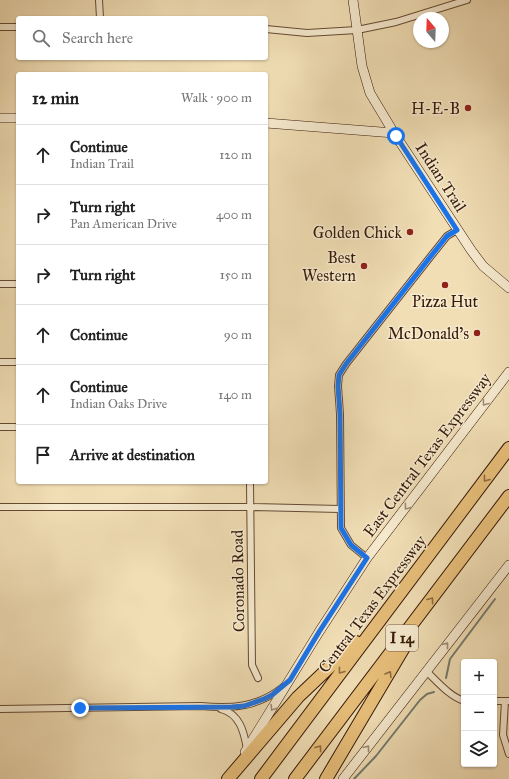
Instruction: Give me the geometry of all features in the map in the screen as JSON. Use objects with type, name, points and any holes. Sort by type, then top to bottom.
[{"type":"highway","name":"Central Texas Expressway","points":[[261,779],[509,448]]},
{"type":"highway","name":"I 14","points":[[295,779],[509,496]]},
{"type":"highway","points":[[228,779],[298,697],[382,618]]},
{"type":"highway","points":[[326,779],[408,643],[416,620]]},
{"type":"main road","name":"Indian Trail","points":[[353,0],[362,66],[370,92],[394,133],[457,230],[483,266],[509,288]]},
{"type":"main road","points":[[0,118],[16,118]]},
{"type":"main road","points":[[268,123],[394,133]]},
{"type":"main road","name":"East Central Texas Expressway","points":[[228,779],[319,632],[367,558],[509,372]]},
{"type":"main road","points":[[343,779],[509,564]]},
{"type":"street","points":[[99,0],[100,16]]},
{"type":"street","points":[[268,29],[307,33],[357,30],[396,22],[467,0]]},
{"type":"street","points":[[0,27],[16,27]]},
{"type":"street","points":[[367,558],[351,545],[341,528],[339,375],[346,364],[447,236],[457,230]]},
{"type":"street","points":[[0,284],[16,284]]},
{"type":"street","points":[[0,362],[16,362]]},
{"type":"street","points":[[0,427],[16,427]]},
{"type":"street","name":"Coronado Road","points":[[250,484],[252,665],[258,678]]},
{"type":"street","points":[[0,507],[250,507],[340,509]]},
{"type":"street","points":[[426,671],[447,692],[461,700]]},
{"type":"street","points":[[214,708],[244,706],[255,703],[272,695],[290,680]]},
{"type":"street","points":[[507,701],[503,735],[509,754]]},
{"type":"street","points":[[0,709],[201,706],[214,708],[227,711],[236,718],[243,728],[247,749]]},
{"type":"waterway","points":[[446,678],[450,659],[495,599]]},
{"type":"waterway","points":[[354,779],[376,756],[420,700],[427,694],[434,692]]},
{"type":"place","name":"H-E-B","points":[[468,108]]},
{"type":"place","name":"Golden Chick","points":[[410,232]]},
{"type":"place","name":"Best Western","points":[[364,266]]},
{"type":"place","name":"Pizza Hut","points":[[445,285]]},
{"type":"place","name":"McDonald's","points":[[477,333]]},
{"type":"route","points":[[80,708],[201,706],[214,708],[232,707],[255,703],[272,695],[290,680],[367,558],[351,545],[341,528],[339,375],[346,364],[447,236],[457,230],[396,136]]}]
